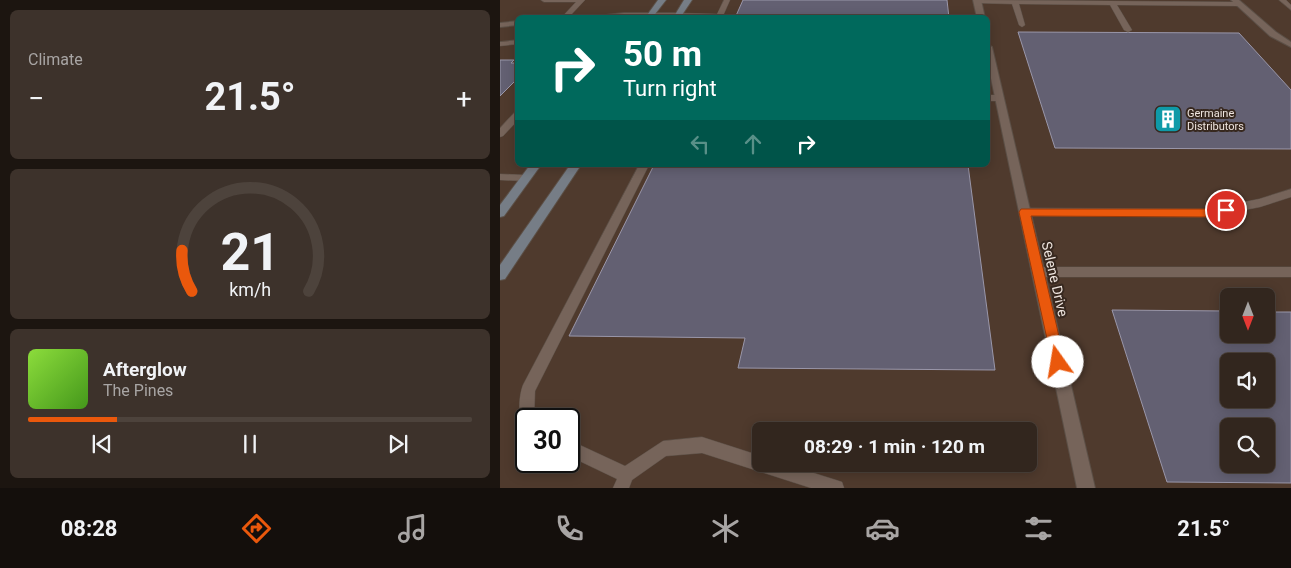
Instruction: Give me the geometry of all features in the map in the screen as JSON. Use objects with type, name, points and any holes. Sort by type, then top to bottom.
[{"type":"main road","points":[[651,15],[662,0]]},
{"type":"main road","points":[[678,15],[688,0]]},
{"type":"main road","points":[[500,213],[534,167]]},
{"type":"main road","points":[[500,276],[575,167]]},
{"type":"street","points":[[977,1],[980,15]]},
{"type":"street","points":[[1236,2],[1273,34],[1291,45]]},
{"type":"street","points":[[500,25],[515,23]]},
{"type":"street","name":"Selene Drive","points":[[990,67],[993,98],[1024,212],[1086,488]]},
{"type":"lane","points":[[544,0],[581,0]]},
{"type":"lane","points":[[567,15],[581,0]]},
{"type":"lane","points":[[719,15],[727,0]]},
{"type":"lane","points":[[1282,0],[1291,8]]},
{"type":"lane","points":[[977,1],[1236,2]]},
{"type":"lane","points":[[1014,1],[1022,25]]},
{"type":"lane","points":[[1112,3],[1128,30]]},
{"type":"lane","points":[[500,44],[515,42]]},
{"type":"lane","points":[[500,134],[515,117]]},
{"type":"lane","points":[[527,408],[528,390],[643,167]]},
{"type":"lane","points":[[500,177],[526,178]]},
{"type":"lane","points":[[1024,212],[1209,213],[1260,203],[1291,193]]},
{"type":"lane","points":[[1038,272],[1291,272]]},
{"type":"lane","points":[[580,455],[623,481],[663,450],[702,445],[836,488]]},
{"type":"shaded area","points":[[500,0],[1291,0],[1291,488],[500,488]]},
{"type":"building","points":[[743,0],[947,0],[949,15],[736,15]]},
{"type":"building","name":"Germaine Distributors","points":[[1018,32],[1239,33],[1291,90],[1291,149],[1055,148]]},
{"type":"building","points":[[500,60],[514,60],[511,63],[515,63],[515,81],[500,96]]},
{"type":"building","points":[[653,167],[968,167],[995,370],[738,368],[745,338],[569,336]]},
{"type":"building","points":[[1112,310],[1220,311],[1220,343],[1275,343],[1275,312],[1291,312],[1291,483],[1167,482]]},
{"type":"place","name":"Germaine Distributors","points":[[1168,119]]},
{"type":"route","points":[[1058,362],[1024,212],[1209,213],[1226,210]]}]
